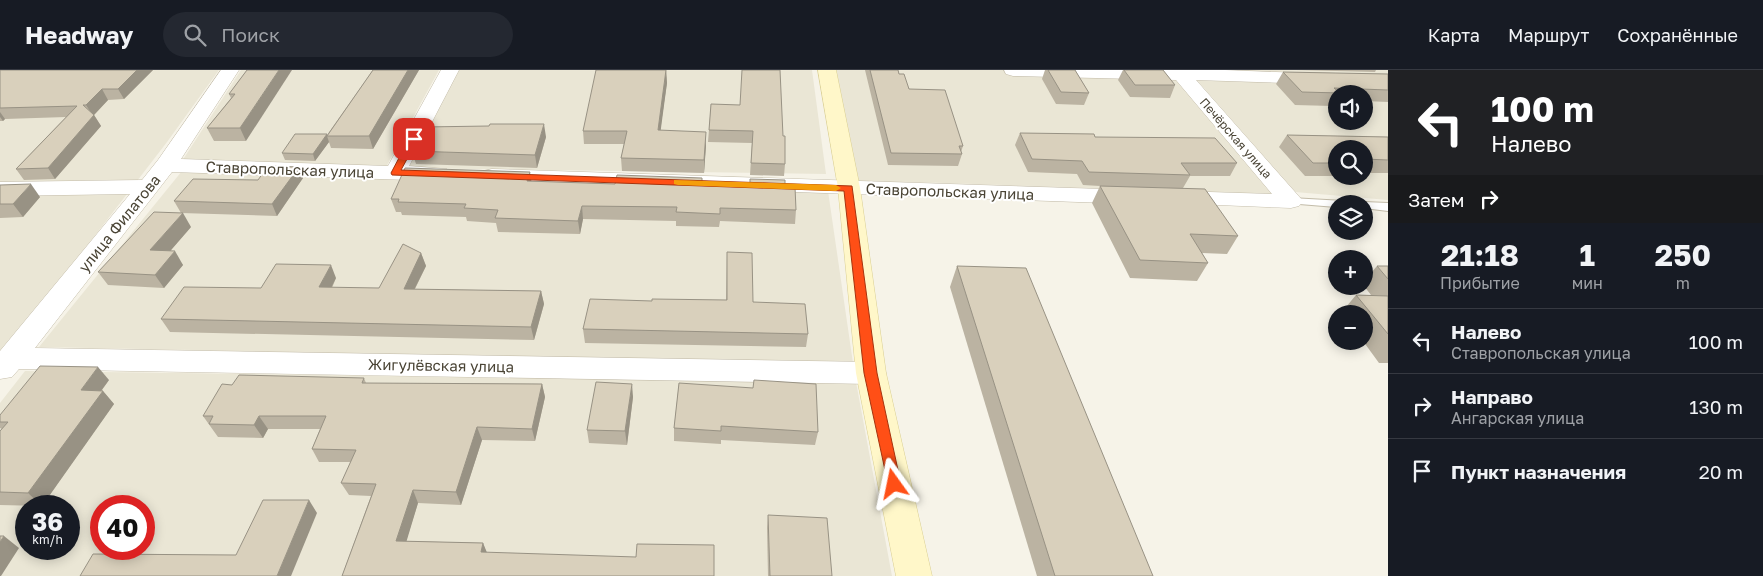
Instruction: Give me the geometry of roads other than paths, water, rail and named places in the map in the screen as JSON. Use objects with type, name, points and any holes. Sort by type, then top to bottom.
[{"type":"street","name":"улица Филатова","points":[[6,365],[166,165],[230,70]]},
{"type":"street","points":[[395,173],[450,70]]},
{"type":"street","points":[[828,70],[849,188],[870,373],[914,576]]},
{"type":"street","name":"Печёрская улица","points":[[1013,70],[1179,72],[1334,78]]},
{"type":"street","name":"Печёрская улица","points":[[1179,72],[1291,201]]},
{"type":"street","name":"Ставропольская улица","points":[[166,165],[1291,201]]},
{"type":"street","points":[[0,189],[149,186]]},
{"type":"street","name":"Жигулёвская улица","points":[[6,365],[870,373]]},
{"type":"lane","name":"Ставропольская улица","points":[[1291,201],[1328,203]]},
{"type":"lane","points":[[1373,206],[1388,207]]}]
